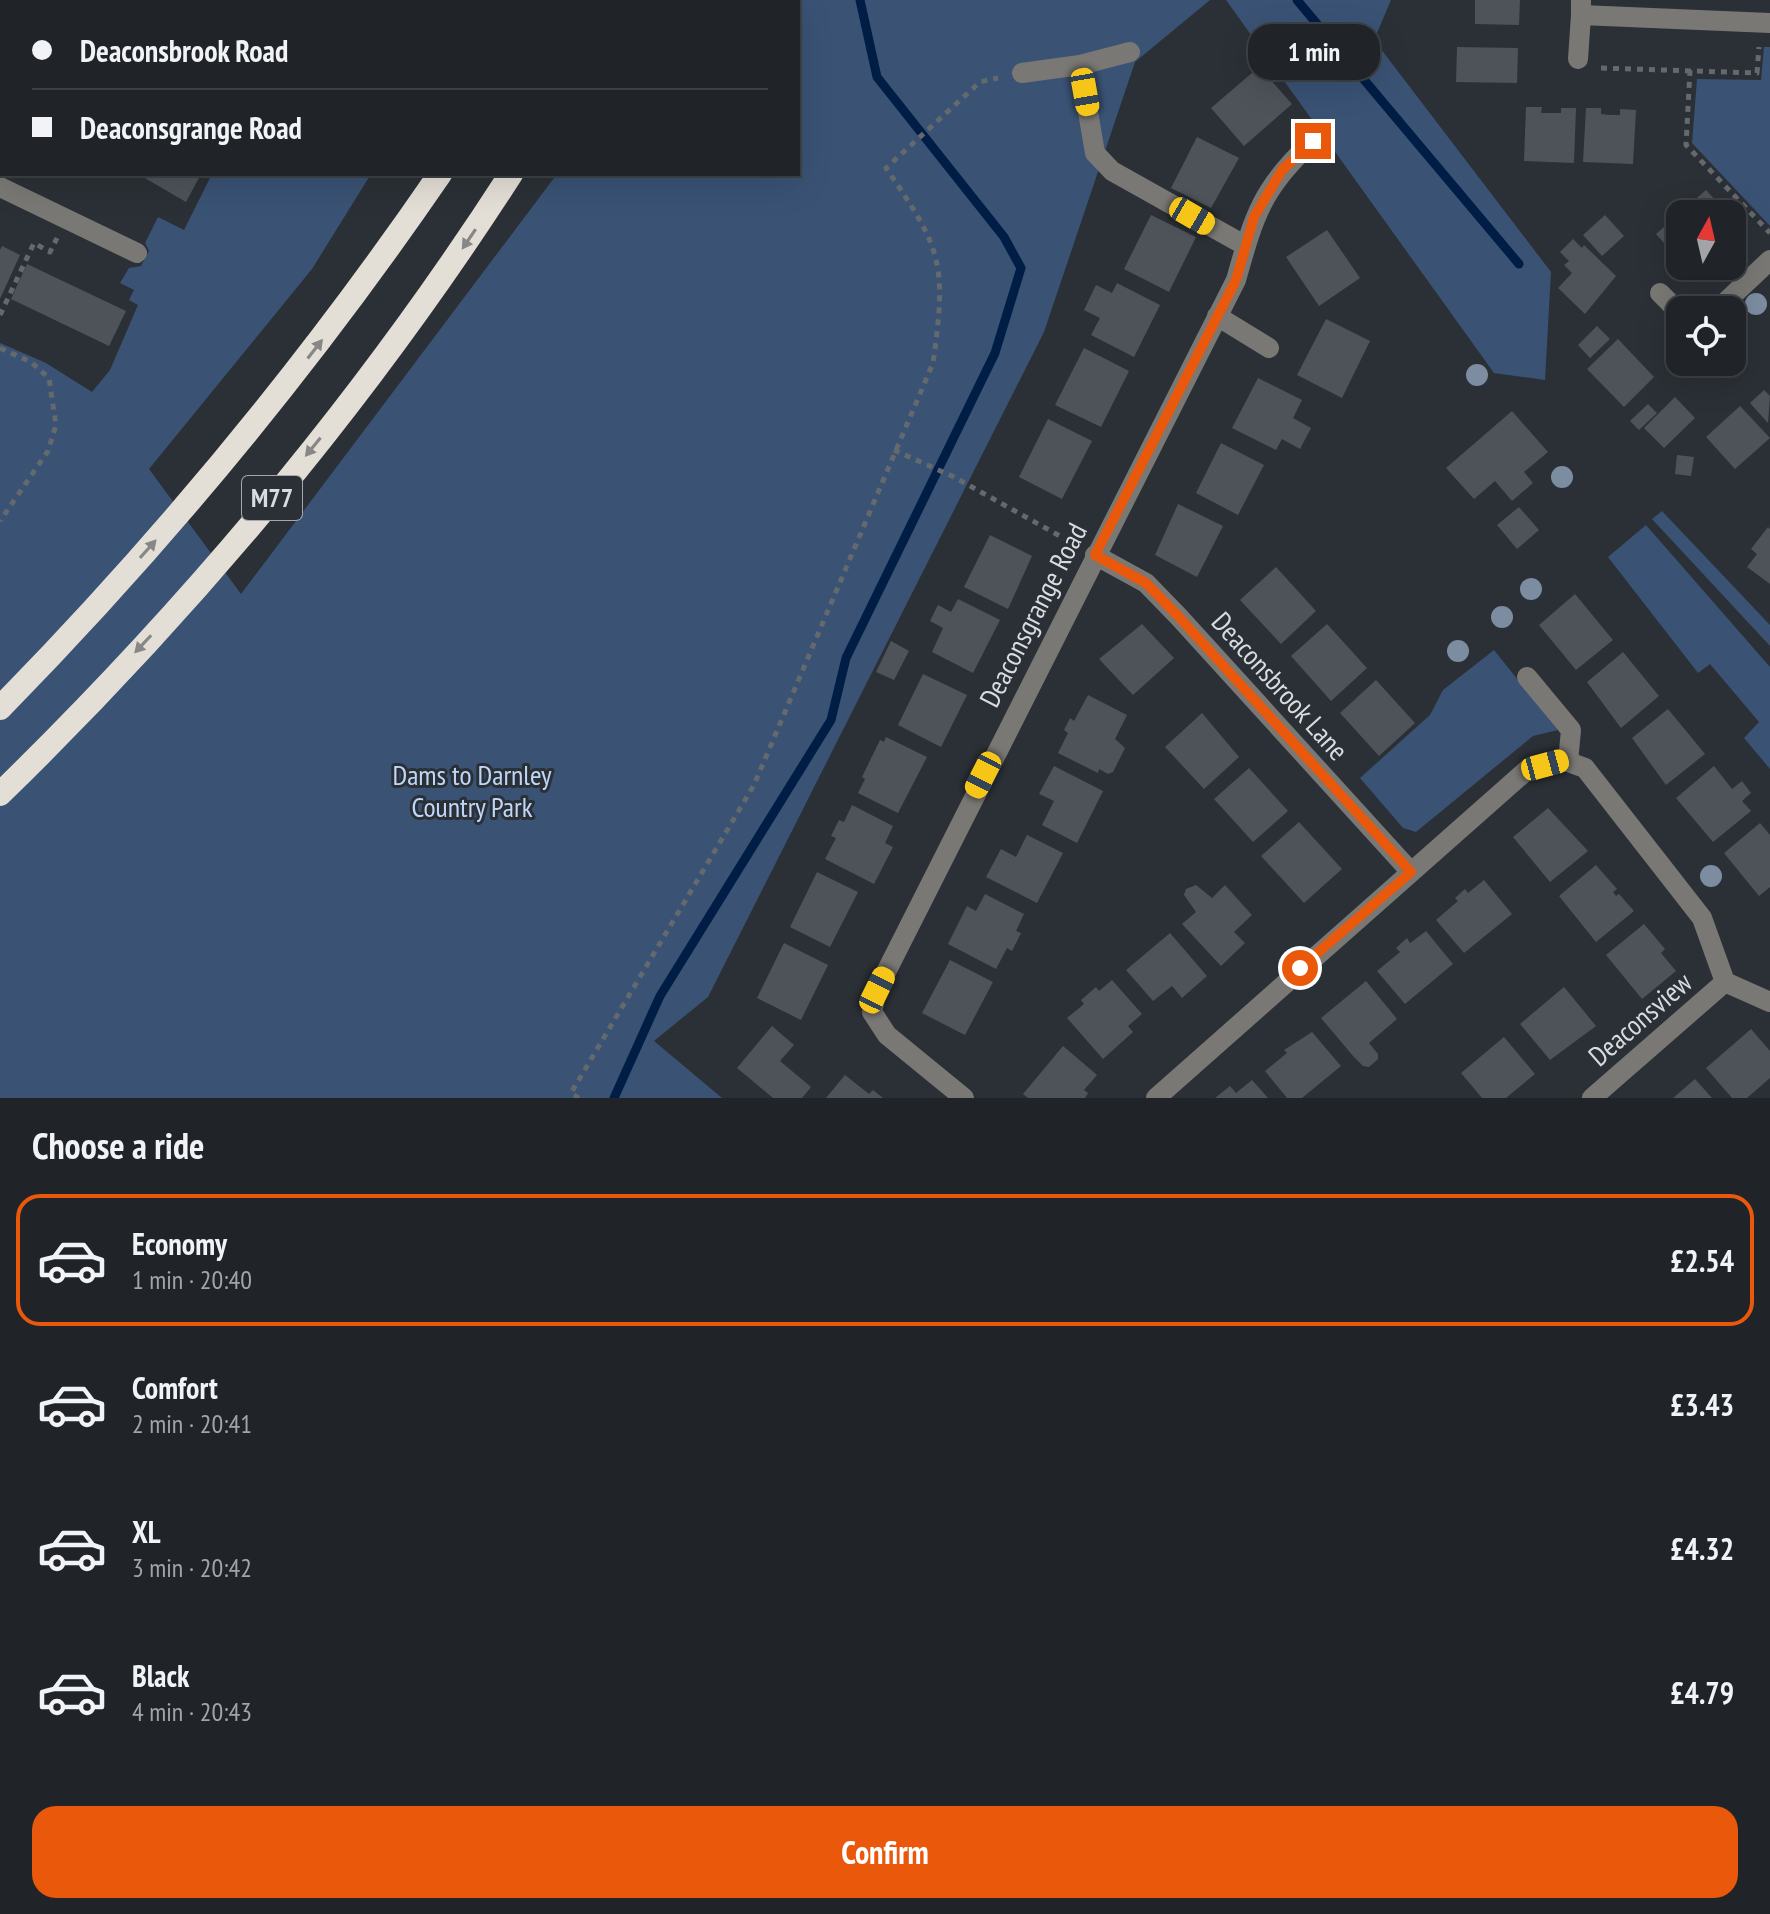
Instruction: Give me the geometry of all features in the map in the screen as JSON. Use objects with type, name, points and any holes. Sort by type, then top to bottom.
[{"type":"highway","name":"M77","points":[[0,708],[188,504],[268,408],[324,338],[439,176]]},
{"type":"highway","name":"M77","points":[[0,794],[223,558],[422,306],[510,176]]},
{"type":"street","points":[[1578,59],[1581,8],[1765,22]]},
{"type":"street","points":[[1022,73],[1080,65],[1130,52]]},
{"type":"street","points":[[1080,65],[1095,153],[1112,171],[1246,246]]},
{"type":"street","name":"Deaconsgrange Road","points":[[964,1098],[887,1035],[872,1012],[877,990],[1236,280],[1254,217],[1282,170],[1313,141]]},
{"type":"street","points":[[0,187],[137,253]]},
{"type":"street","points":[[1732,296],[1770,260]]},
{"type":"street","points":[[1660,293],[1666,299]]},
{"type":"street","points":[[1217,316],[1269,348]]},
{"type":"street","name":"Deaconsbrook Lane","points":[[1095,555],[1146,583],[1411,872]]},
{"type":"street","points":[[1527,677],[1571,730],[1568,762]]},
{"type":"street","points":[[1156,1098],[1528,769],[1563,760],[1585,768],[1702,918],[1725,982],[1770,1002]]},
{"type":"street","name":"Deaconsview","points":[[1592,1098],[1725,982]]},
{"type":"path","points":[[1578,59],[1579,67],[1757,73],[1765,22]]},
{"type":"path","points":[[1690,70],[1686,145],[1770,233]]},
{"type":"path","points":[[579,1098],[571,1093],[754,785],[933,363],[941,304],[940,270],[926,227],[886,168],[980,82],[1022,73]]},
{"type":"path","points":[[0,315],[34,243],[50,252],[66,219]]},
{"type":"path","points":[[0,348],[31,362],[49,378],[56,425],[48,451],[0,521]]},
{"type":"path","points":[[894,450],[954,477],[1095,555]]},
{"type":"green space","name":"Dams to Darnley Country Park","points":[[800,0],[1210,0],[1135,62],[1044,332],[708,997],[654,1041],[722,1098],[0,1098],[0,343],[46,363],[92,392],[110,370],[138,305],[129,300],[134,290],[120,283],[129,268],[141,266],[149,251],[145,243],[158,217],[184,230],[211,176],[370,176],[312,269],[149,469],[241,594],[555,176],[800,176]]},
{"type":"green space","points":[[1226,0],[1391,0],[1374,40],[1551,272],[1545,380],[1494,373]]},
{"type":"green space","points":[[1764,47],[1770,47],[1770,226],[1692,143],[1697,79],[1761,80]]},
{"type":"green space","points":[[1662,511],[1770,625],[1770,646],[1652,519]]},
{"type":"green space","points":[[1646,525],[1770,667],[1770,769],[1744,738],[1759,722],[1710,664],[1698,673],[1608,557]]},
{"type":"green space","points":[[1494,650],[1558,730],[1533,736],[1416,832],[1403,828],[1360,778],[1430,715],[1443,690]]},
{"type":"building","points":[[1475,0],[1520,0],[1519,25],[1475,24]]},
{"type":"building","points":[[1457,47],[1518,48],[1517,83],[1456,82]]},
{"type":"building","points":[[1259,67],[1292,104],[1244,146],[1211,108]]},
{"type":"building","points":[[1526,107],[1542,107],[1541,113],[1561,113],[1561,108],[1576,108],[1574,163],[1524,161]]},
{"type":"building","points":[[1586,108],[1601,108],[1601,114],[1610,115],[1620,115],[1620,109],[1636,110],[1633,164],[1583,162]]},
{"type":"building","points":[[1197,137],[1239,158],[1211,208],[1171,188]]},
{"type":"building","points":[[141,176],[200,176],[186,202]]},
{"type":"building","points":[[1706,190],[1715,200],[1695,200]]},
{"type":"building","points":[[1151,215],[1196,237],[1169,292],[1124,269]]},
{"type":"building","points":[[1605,215],[1624,236],[1602,256],[1583,235]]},
{"type":"building","points":[[1666,225],[1666,245],[1656,234]]},
{"type":"building","points":[[1327,230],[1360,278],[1319,306],[1286,257]]},
{"type":"building","points":[[1573,239],[1582,248],[1584,245],[1616,276],[1585,314],[1558,288],[1572,273],[1564,265],[1569,261],[1560,252]]},
{"type":"building","points":[[2,246],[20,255],[0,299],[0,250]]},
{"type":"building","points":[[27,264],[126,311],[109,346],[11,299]]},
{"type":"building","points":[[1117,283],[1160,305],[1134,357],[1091,335],[1100,318],[1084,310],[1096,285],[1112,293]]},
{"type":"building","points":[[1326,319],[1370,341],[1342,398],[1297,375]]},
{"type":"building","points":[[1597,326],[1610,339],[1590,358],[1578,345]]},
{"type":"building","points":[[1618,339],[1654,377],[1624,407],[1587,369]]},
{"type":"building","points":[[1084,348],[1129,371],[1101,427],[1055,405]]},
{"type":"building","points":[[1258,378],[1302,400],[1293,418],[1311,428],[1300,449],[1282,439],[1276,450],[1232,428]]},
{"type":"building","points":[[1764,390],[1770,396],[1768,423],[1750,403]]},
{"type":"building","points":[[1675,397],[1695,418],[1664,448],[1644,428]]},
{"type":"building","points":[[1648,404],[1657,413],[1639,430],[1630,421]]},
{"type":"building","points":[[1740,406],[1770,438],[1735,469],[1706,437]]},
{"type":"building","points":[[1512,411],[1548,452],[1524,472],[1533,483],[1512,501],[1495,481],[1474,499],[1446,468]]},
{"type":"building","points":[[1048,419],[1092,441],[1062,499],[1019,477]]},
{"type":"building","points":[[1221,443],[1264,465],[1238,515],[1196,493]]},
{"type":"building","points":[[1677,455],[1694,457],[1691,476],[1675,474]]},
{"type":"building","points":[[1178,504],[1223,526],[1197,577],[1155,555]]},
{"type":"building","points":[[1519,507],[1539,530],[1517,549],[1497,525]]},
{"type":"building","points":[[1768,527],[1770,584],[1747,567],[1757,554],[1751,549]]},
{"type":"building","points":[[990,535],[1032,556],[1008,609],[964,587]]},
{"type":"building","points":[[1276,567],[1316,611],[1281,644],[1240,600]]},
{"type":"building","points":[[1575,594],[1613,640],[1576,670],[1539,625]]},
{"type":"building","points":[[958,599],[1000,620],[973,673],[932,652],[943,628],[930,621],[938,605],[951,612]]},
{"type":"building","points":[[1142,624],[1174,658],[1133,695],[1099,659]]},
{"type":"building","points":[[1327,624],[1367,668],[1331,701],[1291,656]]},
{"type":"building","points":[[891,641],[909,651],[894,680],[876,672]]},
{"type":"building","points":[[1623,652],[1659,696],[1621,728],[1587,682]]},
{"type":"building","points":[[923,674],[967,695],[941,747],[898,725]]},
{"type":"building","points":[[1376,680],[1415,723],[1379,756],[1340,713]]},
{"type":"building","points":[[1088,695],[1127,715],[1115,739],[1125,748],[1113,772],[1108,774],[1099,769],[1098,773],[1058,753],[1068,733],[1064,730],[1070,718],[1074,721]]},
{"type":"building","points":[[1668,709],[1705,754],[1666,785],[1632,738]]},
{"type":"building","points":[[1202,713],[1239,757],[1204,789],[1165,747]]},
{"type":"building","points":[[886,737],[927,757],[898,813],[858,793],[865,779],[862,777],[880,740],[884,742]]},
{"type":"building","points":[[1054,766],[1103,791],[1077,843],[1042,825],[1054,801],[1039,794]]},
{"type":"building","points":[[1714,766],[1732,789],[1742,781],[1751,793],[1742,801],[1751,811],[1713,842],[1676,798]]},
{"type":"building","points":[[1249,768],[1288,811],[1253,842],[1214,799]]},
{"type":"building","points":[[852,805],[893,826],[885,843],[893,847],[874,884],[825,859],[836,838],[831,836],[839,820],[844,822]]},
{"type":"building","points":[[1548,808],[1588,851],[1550,882],[1513,837]]},
{"type":"building","points":[[1299,822],[1342,869],[1304,903],[1261,856]]},
{"type":"building","points":[[1760,823],[1770,835],[1770,887],[1759,896],[1724,853]]},
{"type":"building","points":[[1027,835],[1063,853],[1037,903],[986,877],[1001,849],[1016,857]]},
{"type":"building","points":[[1596,865],[1617,889],[1613,892],[1616,896],[1619,894],[1634,911],[1596,942],[1559,896]]},
{"type":"building","points":[[817,872],[858,892],[830,947],[790,927]]},
{"type":"building","points":[[1484,880],[1512,914],[1464,953],[1436,920],[1458,901],[1455,898],[1465,889],[1468,893]]},
{"type":"building","points":[[1196,885],[1212,898],[1225,885],[1252,915],[1234,932],[1245,943],[1221,966],[1182,924],[1196,912],[1184,895],[1186,889]]},
{"type":"building","points":[[985,894],[1024,914],[1016,931],[1021,933],[1012,951],[1007,948],[996,969],[948,944],[967,906],[976,911]]},
{"type":"building","points":[[1644,924],[1665,949],[1661,953],[1676,971],[1642,999],[1606,955]]},
{"type":"building","points":[[1426,931],[1453,964],[1405,1004],[1377,971],[1400,952],[1396,948],[1407,938],[1410,943]]},
{"type":"building","points":[[1170,933],[1207,976],[1182,998],[1172,986],[1153,1001],[1126,970]]},
{"type":"building","points":[[784,943],[828,965],[801,1020],[757,998]]},
{"type":"building","points":[[950,960],[993,982],[965,1035],[922,1013]]},
{"type":"building","points":[[1112,980],[1142,1014],[1128,1026],[1133,1032],[1103,1059],[1067,1018],[1084,1004],[1081,1000],[1096,987],[1099,991]]},
{"type":"building","points":[[1366,981],[1397,1019],[1369,1043],[1378,1054],[1378,1059],[1369,1067],[1363,1066],[1353,1056],[1321,1018]]},
{"type":"building","points":[[1564,987],[1596,1026],[1550,1060],[1520,1024]]},
{"type":"building","points":[[772,1026],[794,1045],[780,1061],[811,1087],[802,1098],[773,1098],[737,1068]]},
{"type":"building","points":[[1751,1029],[1770,1051],[1770,1078],[1747,1098],[1732,1098],[1706,1068]]},
{"type":"building","points":[[1312,1032],[1341,1066],[1302,1098],[1287,1098],[1265,1071],[1287,1053],[1284,1050]]},
{"type":"building","points":[[1504,1037],[1535,1074],[1506,1098],[1482,1098],[1461,1073]]},
{"type":"building","points":[[1063,1046],[1097,1075],[1084,1090],[1088,1093],[1085,1098],[1028,1098],[1023,1094]]},
{"type":"building","points":[[845,1075],[869,1094],[873,1090],[883,1098],[826,1098]]},
{"type":"building","points":[[1695,1079],[1712,1098],[1673,1098]]},
{"type":"building","points":[[1252,1080],[1268,1098],[1215,1098],[1230,1086],[1236,1093]]},
{"type":"waterway","points":[[614,1098],[660,996],[831,720],[846,658],[995,353],[1021,268],[1004,237],[877,77],[860,0]]},
{"type":"waterway","points":[[1297,0],[1519,264]]},
{"type":"route","points":[[1300,968],[1411,872],[1146,583],[1095,555],[1236,280],[1254,217],[1282,170],[1313,141]]}]
